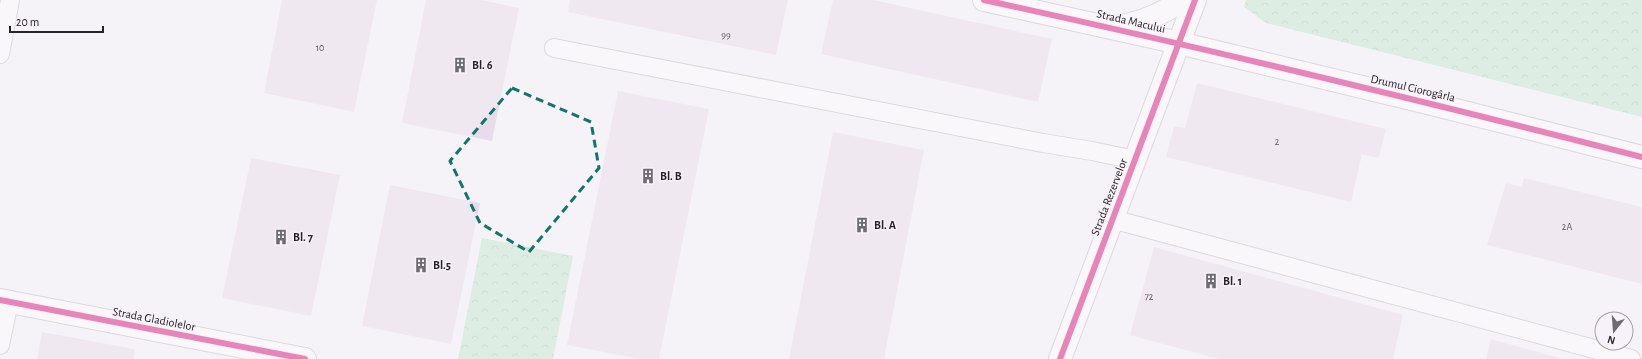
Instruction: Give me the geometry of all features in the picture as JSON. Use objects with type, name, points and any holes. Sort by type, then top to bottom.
[{"type":"street","name":"Strada Macului","points":[[984,0],[1179,44]]},
{"type":"street","points":[[1111,28],[1132,24],[1147,19],[1161,13],[1182,0]]},
{"type":"street","name":"Strada Rezervelor","points":[[1060,359],[1195,0]]},
{"type":"street","name":"Drumul Ciorogârla","points":[[1179,44],[1473,114],[1642,157]]},
{"type":"street","name":"Strada Gladiolelor","points":[[4,301],[305,359]]},
{"type":"lane","points":[[0,54],[10,0]]},
{"type":"lane","points":[[554,48],[1135,160]]},
{"type":"lane","points":[[1112,219],[1631,359]]},
{"type":"lane","points":[[0,345],[4,301]]},
{"type":"highlighted area","points":[[512,88],[591,122],[599,168],[529,252],[480,223],[450,161]]},
{"type":"green space","points":[[1246,0],[1642,0],[1642,117],[1266,23],[1244,7]]},
{"type":"green space","points":[[482,238],[573,256],[553,359],[458,359]]},
{"type":"building","points":[[282,0],[377,0],[354,112],[264,93]]},
{"type":"building","name":"Bl. 6","points":[[426,0],[481,0],[519,8],[492,141],[402,123]]},
{"type":"building","points":[[570,0],[788,0],[776,55],[568,12]]},
{"type":"building","points":[[833,0],[873,0],[1052,39],[1038,102],[821,54]]},
{"type":"building","points":[[1197,83],[1386,129],[1379,158],[1362,154],[1351,202],[1166,157],[1174,126],[1185,128]]},
{"type":"building","name":"Bl. B","points":[[618,91],[709,109],[659,359],[640,359],[567,345]]},
{"type":"building","name":"Bl. A","points":[[833,132],[924,150],[884,359],[789,359]]},
{"type":"building","name":"Bl. 7","points":[[251,158],[340,175],[311,316],[222,298]]},
{"type":"building","points":[[1524,178],[1642,207],[1642,284],[1487,245],[1506,183],[1522,187]]},
{"type":"building","name":"Bl.5","points":[[390,185],[480,203],[451,344],[362,326]]},
{"type":"building","name":"Bl. 1","points":[[1154,247],[1403,315],[1393,359],[1218,359],[1130,335]]},
{"type":"building","points":[[42,332],[135,349],[134,359],[37,359]]},
{"type":"building","points":[[1491,339],[1563,359],[1486,359]]},
{"type":"cycle path","points":[[984,0],[1314,76],[1642,157]]},
{"type":"cycle path","points":[[1060,359],[1195,0]]},
{"type":"cycle path","points":[[0,300],[305,359]]},
{"type":"place","name":"Bl. 6","points":[[460,65]]},
{"type":"place","name":"Bl. B","points":[[648,176]]},
{"type":"place","name":"Bl. A","points":[[862,225]]},
{"type":"place","name":"Bl. 7","points":[[281,237]]},
{"type":"place","name":"Bl.5","points":[[421,265]]},
{"type":"place","name":"Bl. 1","points":[[1211,281]]}]
